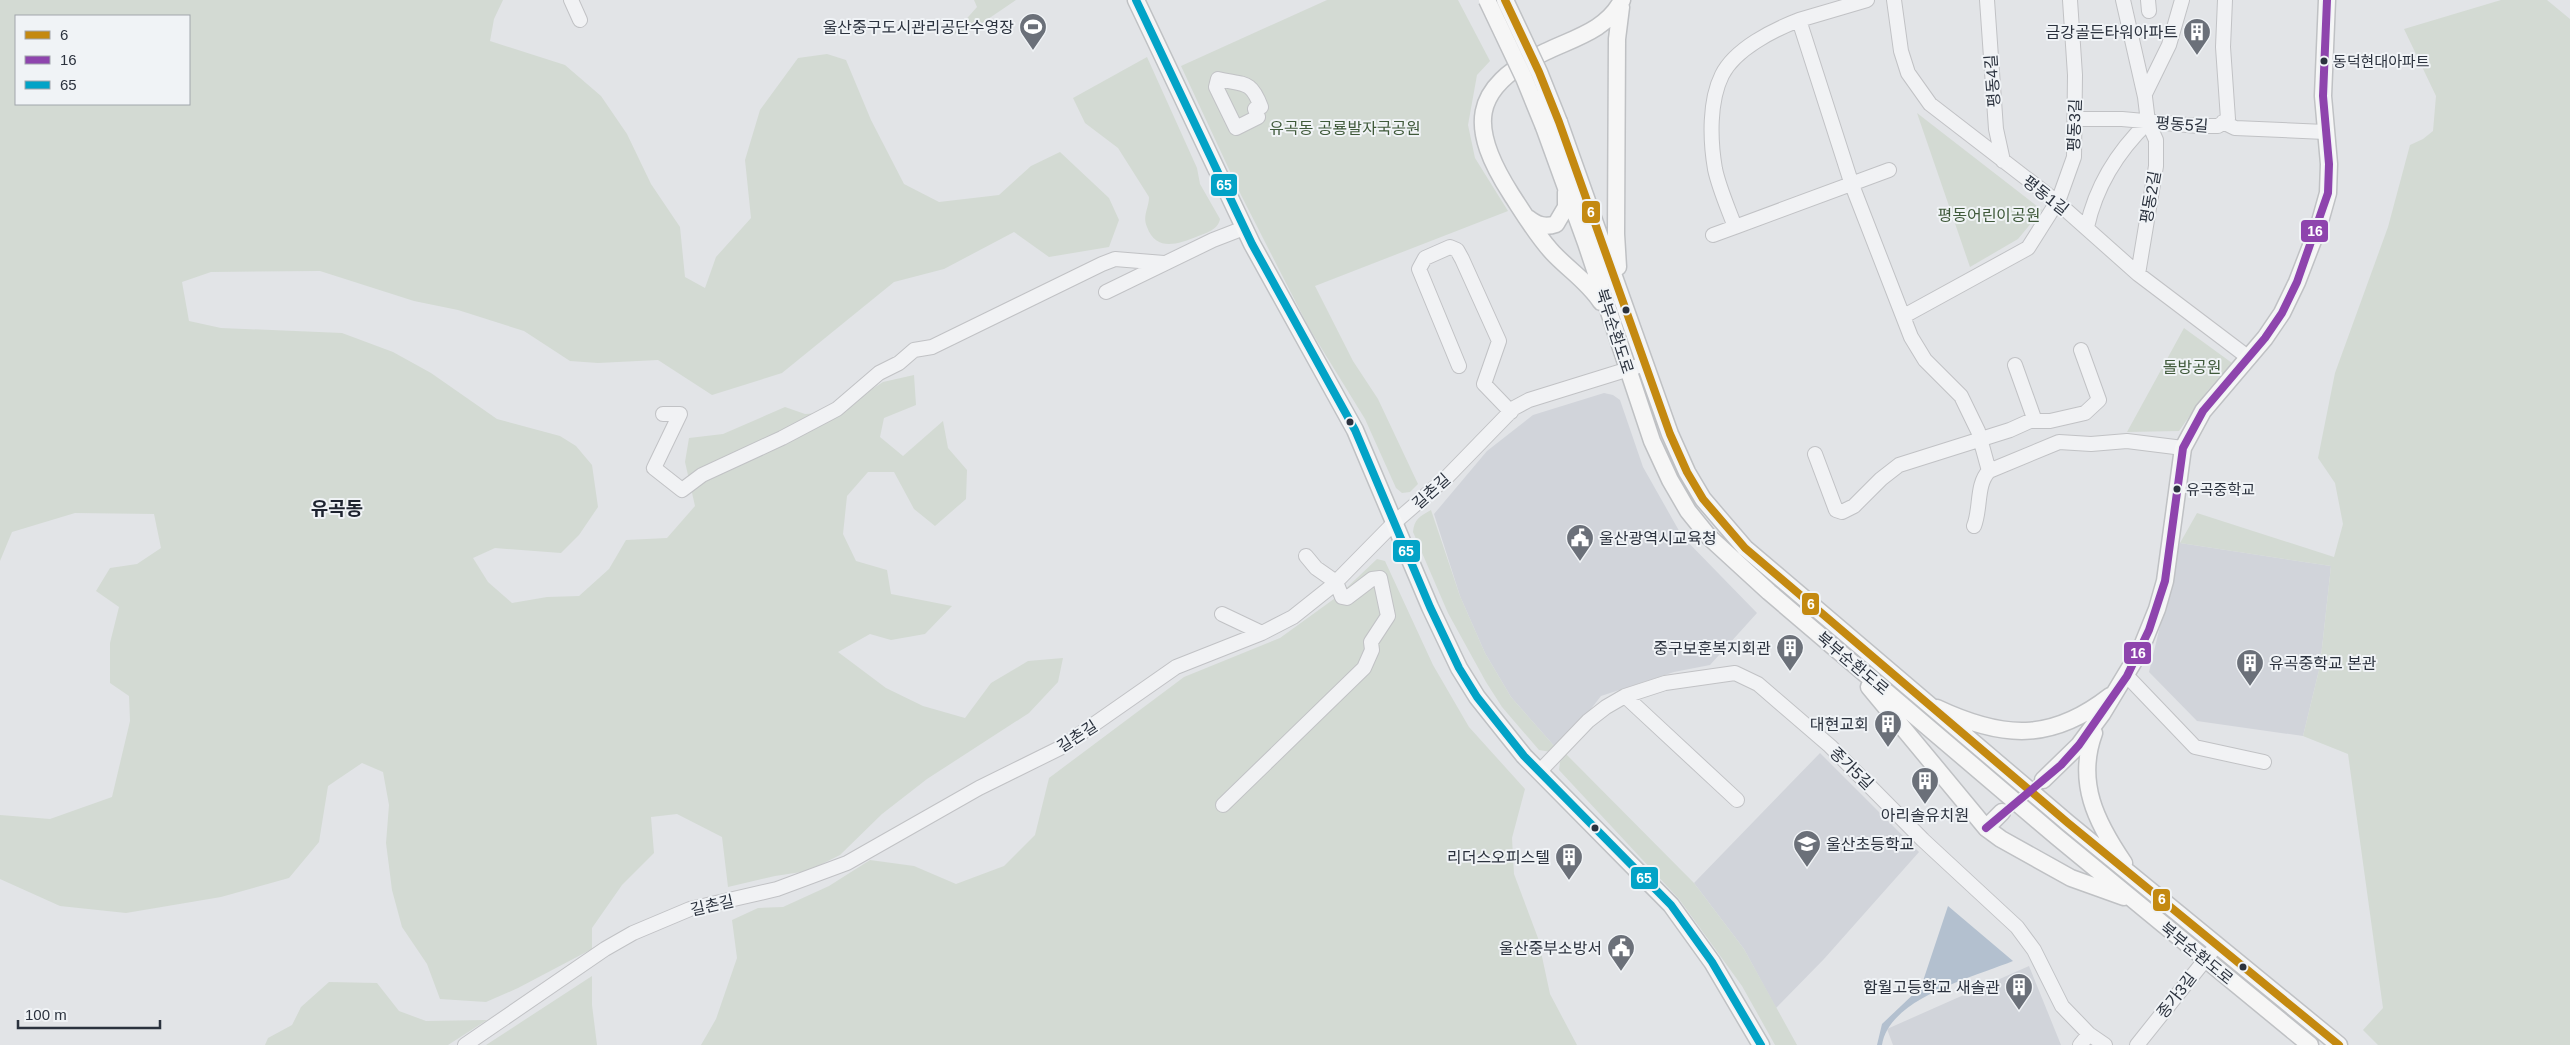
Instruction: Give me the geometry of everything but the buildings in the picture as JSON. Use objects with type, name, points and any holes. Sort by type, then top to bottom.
[{"type":"main road","points":[[1136,0],[1244,228],[1355,430],[1394,523],[1459,668],[1502,730],[1671,905],[1712,962],[1761,1045]]},
{"type":"main road","name":"북부순환도로","points":[[1487,0],[1524,78],[1551,125],[1623,297],[1670,434],[1687,472],[1724,526],[1780,580],[1921,700],[2340,1045]]},
{"type":"main road","name":"북부순환도로","points":[[1505,0],[1539,72],[1566,187],[1652,441],[1670,480],[1688,511],[1709,537],[1734,561],[2133,900],[2310,1045]]},
{"type":"main road","points":[[1610,318],[1592,289],[1554,254],[1525,215],[1499,175],[1486,149],[1482,126],[1491,93],[1505,76],[1528,60],[1606,22],[1622,0]]},
{"type":"main road","points":[[1622,0],[1617,39],[1616,234],[1623,297]]},
{"type":"main road","points":[[2043,780],[2079,745],[2127,676],[2149,630],[2165,580],[2183,448],[2203,411],[2249,358],[2282,313],[2297,282],[2319,225],[2328,193],[2329,164],[2323,96],[2327,0]]},
{"type":"main road","points":[[1525,215],[1538,225],[1556,224],[1564,214],[1566,207],[1566,187]]},
{"type":"main road","points":[[1840,652],[1986,828],[2001,839],[2071,878],[2133,900]]},
{"type":"main road","points":[[1921,700],[1966,719],[2015,732],[2035,731],[2070,720],[2116,691]]},
{"type":"main road","points":[[2102,714],[2089,746],[2086,784],[2104,830],[2134,877]]},
{"type":"main road","points":[[1986,828],[2002,812]]},
{"type":"street","points":[[570,0],[580,20]]},
{"type":"street","points":[[1735,226],[1715,171],[1712,145],[1715,98],[1722,74],[1740,53],[1799,20],[1867,0]]},
{"type":"street","name":"평동1길","points":[[1894,0],[1901,50],[1908,73],[1916,87],[1930,104],[2057,202],[2138,274],[2249,358]]},
{"type":"street","name":"평동4길","points":[[1987,0],[1996,128],[2003,161]]},
{"type":"street","name":"평동3길","points":[[1904,316],[2028,248],[2057,202],[2074,157],[2076,119],[2070,0]]},
{"type":"street","name":"평동2길","points":[[2123,0],[2145,94],[2148,122],[2156,140],[2156,166],[2138,274]]},
{"type":"street","points":[[2145,94],[2168,44],[2182,0]]},
{"type":"street","name":"평동5길","points":[[2076,119],[2198,126],[2218,126],[2228,119],[2223,47],[2225,0]]},
{"type":"street","points":[[1799,20],[1852,185],[1919,352],[1961,396],[1980,438],[1989,471]]},
{"type":"street","points":[[2087,227],[2092,205],[2110,168],[2127,142],[2148,122]]},
{"type":"street","points":[[2223,122],[2235,128],[2325,132]]},
{"type":"street","points":[[1713,235],[1889,170]]},
{"type":"street","points":[[1106,292],[1164,263],[1244,228]]},
{"type":"street","points":[[1459,366],[1419,269],[1425,258],[1450,247],[1457,250],[1462,259],[1499,341],[1485,368],[1484,384],[1511,412]]},
{"type":"street","points":[[663,414],[680,414],[654,468],[682,490],[702,475],[782,438],[837,409],[879,374],[899,363],[914,350],[932,347],[1115,259],[1164,263]]},
{"type":"street","points":[[1815,454],[1836,510],[1842,512],[1854,506],[1881,479],[1899,465],[2035,421],[2050,421],[2085,413],[2098,400],[2081,350]]},
{"type":"street","name":"길촌길","points":[[465,1045],[605,948],[633,933],[690,909],[777,889],[847,863],[978,788],[1060,748],[1176,667],[1262,633],[1293,617],[1336,582],[1394,523],[1447,477],[1511,412],[1529,400],[1645,364]]},
{"type":"street","points":[[2015,365],[2035,421]]},
{"type":"street","points":[[1974,526],[1978,517],[1982,478],[1989,471],[2059,442],[2090,444],[2127,441],[2183,448]]},
{"type":"street","points":[[1223,805],[1364,668],[1372,650],[1371,642],[1388,616],[1380,578],[1372,579],[1347,598],[1342,597],[1336,582],[1316,568],[1306,556]]},
{"type":"street","points":[[1222,614],[1262,633]]},
{"type":"street","name":"종가5길","points":[[1540,771],[1588,721],[1606,707],[1625,696],[1665,683],[1705,675],[1735,673],[1758,684],[1830,746],[1923,840],[2017,928],[2034,950],[2062,1006],[2084,1040],[2105,1045]]},
{"type":"street","points":[[2127,676],[2195,746],[2264,762]]},
{"type":"street","points":[[1625,696],[1737,800]]},
{"type":"street","name":"종가3길","points":[[2137,1045],[2217,945]]},
{"type":"shaded area","points":[[1604,393],[1613,395],[1620,400],[1643,467],[1682,536],[1757,613],[1710,665],[1674,672],[1601,696],[1565,742],[1556,748],[1511,697],[1485,653],[1460,596],[1434,514],[1487,451],[1533,415]]},
{"type":"shaded area","points":[[2180,543],[2331,566],[2320,666],[2303,736],[2197,721],[2149,672]]},
{"type":"shaded area","name":"울산초등학교","points":[[1820,753],[1919,852],[1824,959],[1776,1008],[1744,949],[1694,883]]},
{"type":"shaded area","points":[[2029,966],[2061,1045],[1893,1045],[1887,1029]]},
{"type":"green space","points":[[0,0],[503,0],[494,19],[490,41],[565,65],[601,96],[627,134],[651,184],[680,227],[685,277],[705,288],[716,257],[751,218],[745,160],[760,110],[798,58],[827,54],[846,60],[871,120],[904,184],[939,202],[999,195],[1031,166],[1060,152],[1109,198],[1119,220],[1109,247],[1049,257],[1014,232],[944,269],[894,282],[782,373],[712,395],[658,360],[598,363],[570,361],[524,331],[458,310],[414,301],[320,271],[211,272],[182,282],[189,321],[221,328],[342,333],[393,352],[431,373],[497,419],[560,436],[576,446],[592,465],[598,507],[579,535],[561,553],[495,548],[473,558],[488,582],[512,603],[547,597],[579,596],[609,569],[626,540],[667,538],[695,506],[685,462],[689,438],[723,434],[785,407],[805,414],[836,412],[883,382],[914,375],[916,405],[884,418],[880,437],[903,456],[943,421],[948,448],[967,470],[966,499],[935,526],[914,509],[894,472],[868,472],[847,496],[843,534],[856,561],[887,570],[891,594],[952,606],[925,634],[891,640],[870,634],[838,652],[886,688],[923,706],[965,718],[991,683],[1028,661],[1063,658],[1058,682],[1029,713],[927,779],[882,814],[840,855],[808,871],[775,876],[728,887],[722,837],[677,814],[651,817],[654,853],[622,885],[592,928],[592,949],[518,988],[486,1002],[440,999],[427,964],[402,927],[392,890],[386,843],[389,805],[383,772],[362,763],[328,786],[319,842],[289,878],[221,897],[126,913],[60,906],[0,879],[0,815],[50,819],[112,797],[130,721],[129,696],[110,683],[110,643],[119,607],[96,591],[110,568],[137,564],[161,548],[154,514],[75,513],[12,532],[0,561]]},
{"type":"green space","points":[[974,0],[1016,0],[963,36],[954,33],[977,7]]},
{"type":"green space","name":"유곡동 공룡발자국공원","points":[[1327,0],[1458,0],[1490,61],[1477,75],[1468,125],[1475,158],[1508,211],[1315,286],[1353,361],[1378,399],[1418,484],[1410,492],[1402,493],[1396,488],[1365,419],[1309,328],[1241,195],[1181,66]]},
{"type":"green space","points":[[2501,0],[2547,0],[2570,19],[2570,1045],[2378,1045],[2363,1030],[2383,1008],[2348,754],[2303,736],[2320,666],[2331,566],[2180,543],[2197,513],[2334,557],[2343,524],[2335,483],[2318,458],[2335,373],[2388,227],[2410,145],[2423,139],[2433,131],[2436,96],[2404,29]]},
{"type":"green space","points":[[1147,57],[1197,168],[1200,184],[1220,219],[1217,226],[1211,231],[1175,244],[1162,243],[1151,235],[1145,219],[1149,197],[1118,148],[1085,123],[1073,98]]},
{"type":"green space","name":"평동어린이공원","points":[[1917,113],[2042,210],[2018,239],[1970,267]]},
{"type":"green space","name":"돌방공원","points":[[2184,328],[2232,363],[2208,390],[2179,431],[2127,432]]},
{"type":"green space","points":[[1431,510],[1460,596],[1485,653],[1511,697],[1556,748],[1551,752],[1539,750],[1502,707],[1448,613],[1413,532],[1418,518]]},
{"type":"green space","points":[[1377,559],[1385,561],[1433,665],[1469,727],[1525,789],[1512,838],[1514,874],[1538,938],[1550,994],[1577,1045],[701,1045],[716,1019],[737,958],[732,920],[758,908],[783,907],[829,886],[870,860],[914,866],[956,884],[1004,866],[1035,835],[1049,778],[1184,677],[1280,638],[1338,596]]},
{"type":"green space","points":[[1566,754],[1694,883],[1744,949],[1797,1045],[1775,1045],[1742,986],[1679,899],[1559,770],[1560,762]]},
{"type":"green space","points":[[592,976],[592,1005],[597,1045],[486,1045]]},
{"type":"green space","points":[[329,982],[377,983],[399,1011],[426,1021],[487,1020],[448,1045],[265,1045],[268,1038],[292,1025],[301,1007]]},
{"type":"water","points":[[1948,906],[2013,961],[1956,982],[1916,1002],[1900,1014],[1888,1029],[1882,1045],[1877,1045],[1882,1024],[1921,987]]},
{"type":"transit line","name":"65","points":[[1136,0],[1252,244],[1355,430],[1430,607],[1459,668],[1477,697],[1524,756],[1671,905],[1712,962],[1761,1045]]},
{"type":"transit line","name":"6","points":[[1505,0],[1539,72],[1559,122],[1670,434],[1687,472],[1703,499],[1745,548],[2068,823],[2339,1045]]},
{"type":"transit line","name":"16","points":[[1986,828],[2061,765],[2079,745],[2127,676],[2149,630],[2165,581],[2183,448],[2203,411],[2265,338],[2282,313],[2297,282],[2328,193],[2329,164],[2323,96],[2327,0]]},
{"type":"place","name":"울산중구도시관리공단수영장","points":[[1033,51]]},
{"type":"place","name":"금강골든타워아파트","points":[[2197,56]]},
{"type":"place","name":"동덕현대아파트","points":[[2324,61]]},
{"type":"place","name":"유곡중학교","points":[[2177,489]]},
{"type":"place","name":"울산광역시교육청","points":[[1580,562]]},
{"type":"place","name":"중구보훈복지회관","points":[[1790,672]]},
{"type":"place","name":"유곡중학교 본관","points":[[2250,687]]},
{"type":"place","name":"대현교회","points":[[1888,748]]},
{"type":"place","name":"아리솔유치원","points":[[1925,805]]},
{"type":"place","name":"울산초등학교","points":[[1807,868]]},
{"type":"place","name":"리더스오피스텔","points":[[1569,881]]},
{"type":"place","name":"울산중부소방서","points":[[1621,972]]},
{"type":"place","name":"함월고등학교 새솔관","points":[[2019,1011]]},
{"type":"district","name":"유곡동","points":[[337,508]]}]
